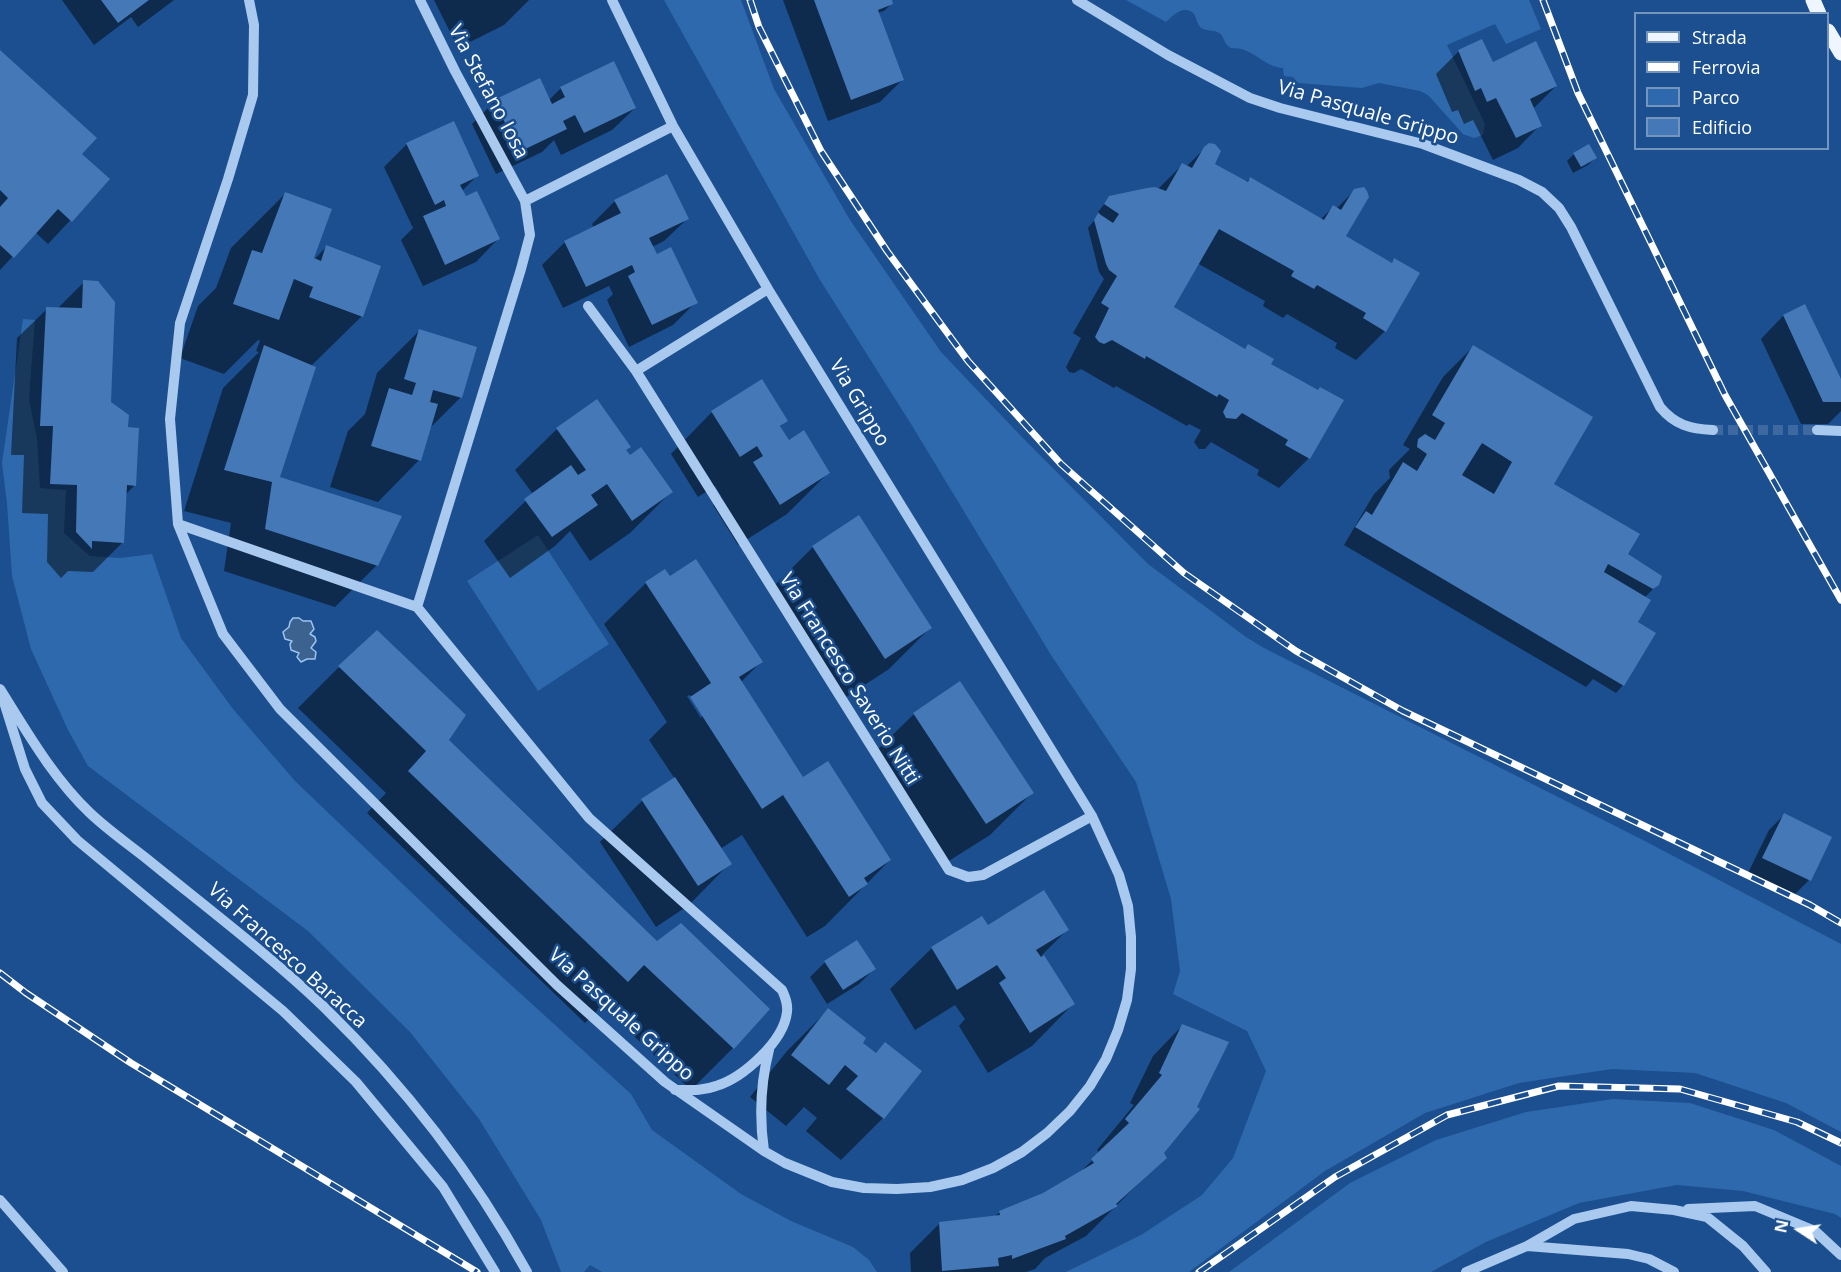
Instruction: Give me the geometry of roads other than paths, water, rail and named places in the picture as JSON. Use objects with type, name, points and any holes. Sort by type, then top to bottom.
[{"type":"main road","points":[[1829,34],[1841,53]]},
{"type":"street","name":"Via Pasquale Grippo","points":[[249,0],[254,25],[253,95],[180,324],[170,419],[178,524],[223,634],[280,709],[557,985],[675,1090],[764,1151],[808,1174],[832,1182],[864,1188],[897,1190],[962,1180],[993,1168],[1022,1152],[1070,1111],[1090,1086],[1118,1030],[1127,1000],[1131,969],[1128,906],[1119,875],[1092,816]]},
{"type":"street","name":"Via Stefano Iosa","points":[[420,0],[455,71],[525,201]]},
{"type":"street","name":"Via Grippo","points":[[612,0],[673,126],[768,289],[1092,816]]},
{"type":"street","name":"Via Pasquale Grippo","points":[[1077,0],[1168,55],[1250,98],[1423,144],[1498,172],[1542,192],[1559,208],[1571,227],[1660,407],[1676,423],[1692,429],[1713,430]]},
{"type":"street","points":[[417,607],[522,269],[530,235],[525,201],[673,126]]},
{"type":"street","points":[[636,371],[768,289]]},
{"type":"street","name":"Via Francesco Saverio Nitti","points":[[588,306],[636,371],[949,870],[968,877],[983,874],[1092,816]]},
{"type":"street","points":[[1817,430],[1841,431]]},
{"type":"street","points":[[178,524],[417,607],[589,818],[782,990],[787,1001],[784,1025],[760,1059],[747,1071],[716,1087],[675,1090]]},
{"type":"street","name":"Via Francesco Baracca","points":[[0,690],[25,769],[42,803],[77,840],[283,1011],[356,1082],[442,1186],[495,1272]]},
{"type":"street","name":"Via Francesco Baracca","points":[[0,690],[53,771],[90,813],[247,941],[323,1007],[369,1055],[426,1120],[475,1185],[527,1272]]},
{"type":"street","points":[[764,1151],[760,1128],[760,1095],[770,1045]]},
{"type":"street","points":[[0,1200],[63,1272]]},
{"type":"street","points":[[1466,1272],[1527,1246],[1574,1219],[1631,1206],[1674,1210],[1707,1217],[1743,1246],[1766,1272]]},
{"type":"street","points":[[1674,1210],[1755,1206],[1815,1231],[1841,1255]]},
{"type":"street","points":[[1527,1246],[1628,1254],[1649,1259],[1674,1272]]},
{"type":"tunnel","points":[[1713,430],[1817,430]]},
{"type":"railway","points":[[750,0],[759,27],[821,151],[887,251],[968,361],[1061,464],[1184,573],[1296,651],[1403,711],[1810,905],[1841,923]]},
{"type":"railway","points":[[1543,0],[1578,93],[1725,395],[1841,600]]},
{"type":"railway","points":[[0,973],[131,1063],[477,1272]]},
{"type":"railway","points":[[1199,1272],[1335,1177],[1447,1115],[1559,1086],[1680,1089],[1797,1122],[1841,1143]]}]
